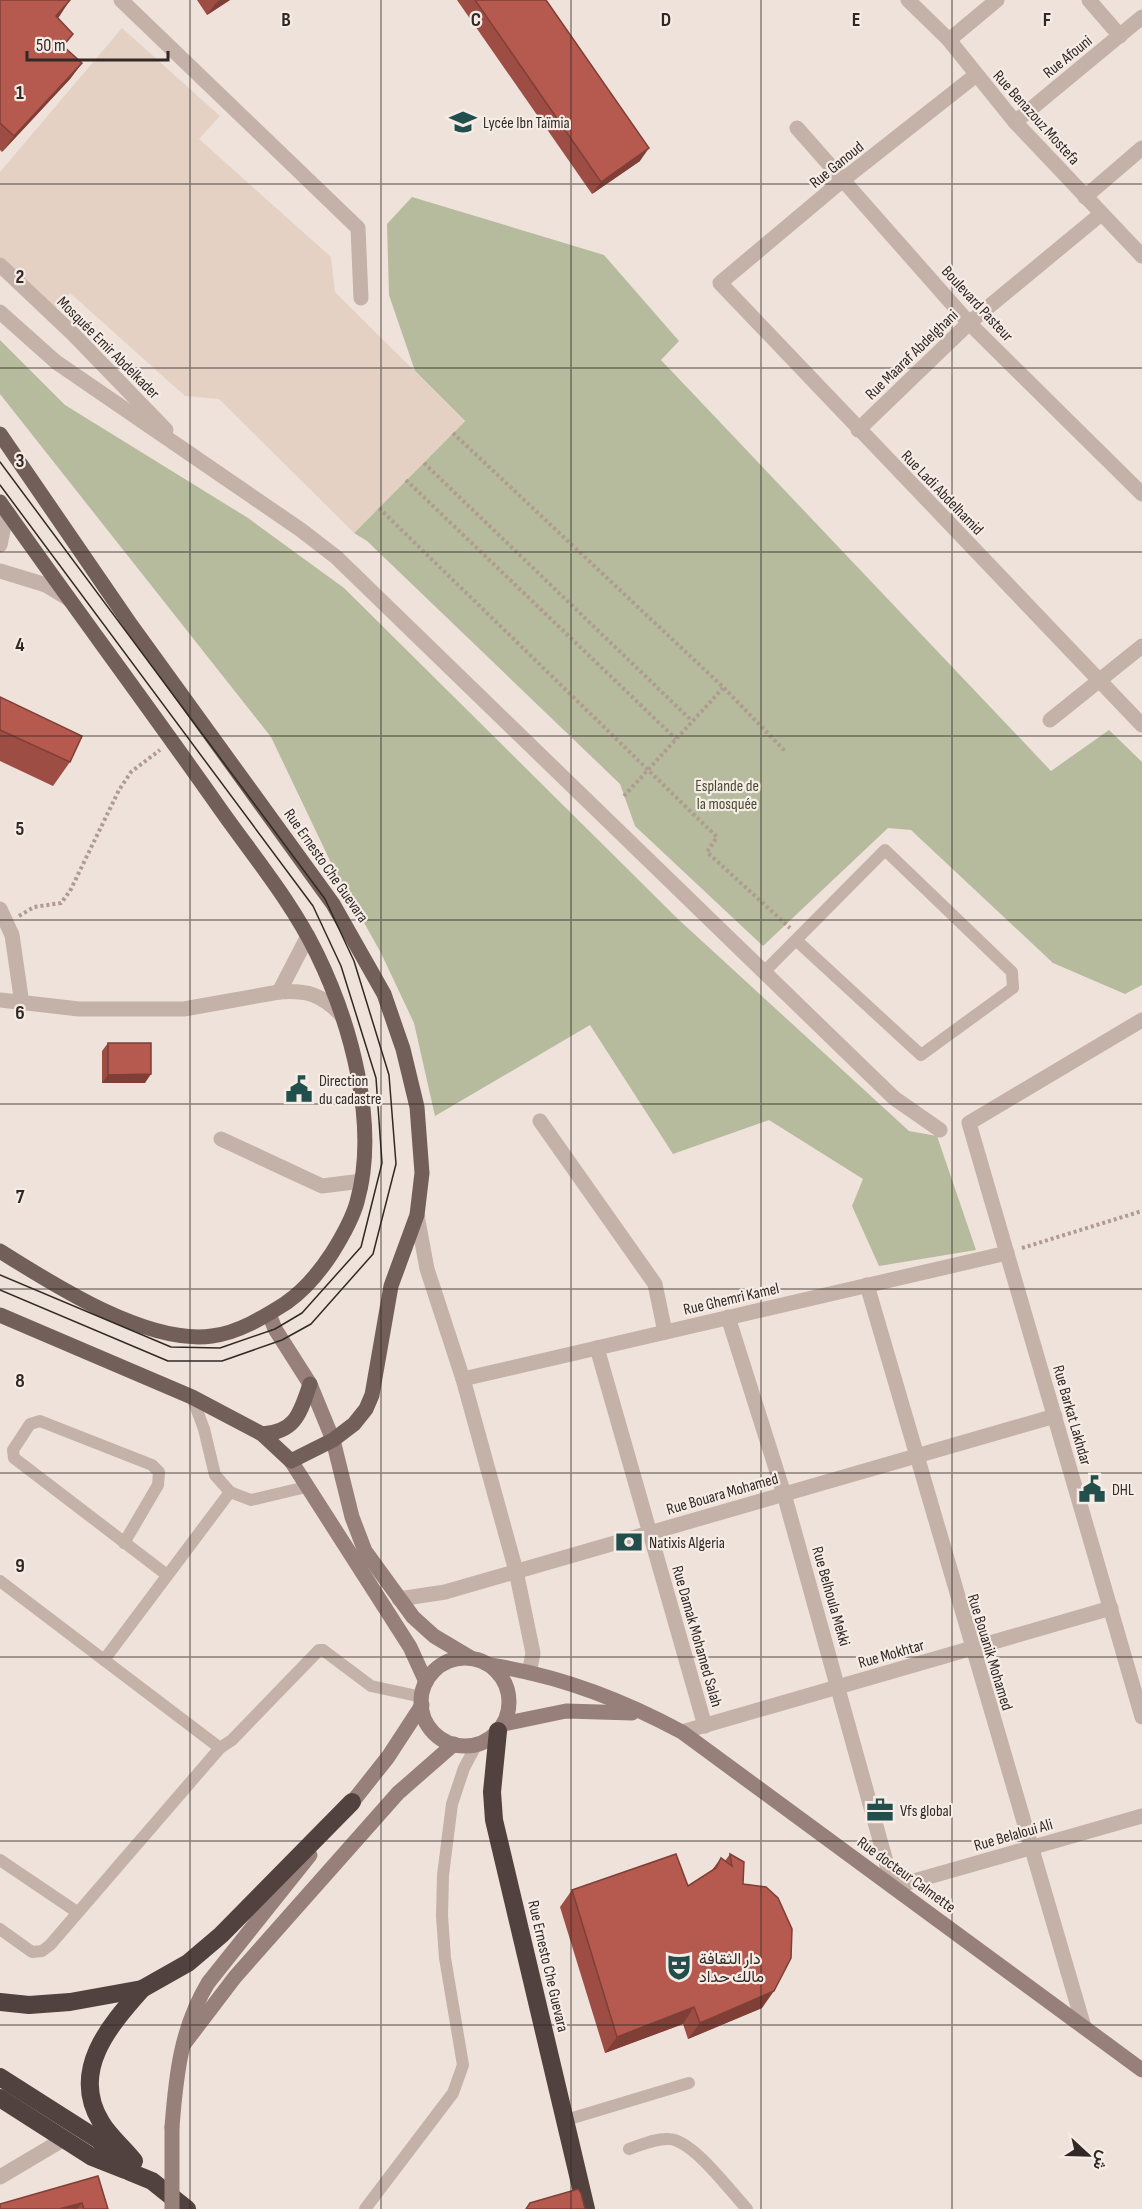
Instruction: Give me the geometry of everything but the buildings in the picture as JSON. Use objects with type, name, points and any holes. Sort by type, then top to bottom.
[{"type":"highway","name":"Rue Ernesto Che Guevara","points":[[501,1727],[492,1792],[494,1820],[586,2209]]},
{"type":"highway","points":[[187,2209],[152,2181],[101,2122],[91,2098],[90,2084],[94,2053],[114,2020],[142,1989],[188,1963],[208,1948],[352,1802]]},
{"type":"highway","points":[[0,2002],[29,2005],[70,2002],[142,1989]]},
{"type":"highway","points":[[0,2077],[99,2140],[130,2172]]},
{"type":"highway","points":[[0,2098],[92,2157],[152,2181]]},
{"type":"main road","name":"Rue Ernesto Che Guevara","points":[[0,434],[131,625],[333,904],[384,994],[403,1049],[417,1107],[422,1173],[417,1215],[391,1286],[372,1395],[366,1409],[354,1424],[333,1440],[291,1461]]},
{"type":"main road","points":[[0,1251],[63,1290],[148,1328],[179,1336],[212,1336],[235,1330],[269,1314],[303,1292],[322,1269],[344,1234],[357,1205],[366,1156],[362,1105],[341,1015],[330,982],[308,936],[4,507]]},
{"type":"main road","points":[[0,1315],[192,1396],[262,1434],[291,1461],[410,1647],[423,1695],[428,1725],[438,1736],[454,1744],[477,1744],[501,1727],[509,1698],[506,1686],[490,1665],[471,1658],[424,1628],[399,1599],[365,1551],[352,1517],[333,1440],[310,1384],[275,1329],[269,1314]]},
{"type":"main road","points":[[262,1434],[280,1433],[294,1422],[310,1384]]},
{"type":"main road","points":[[172,2209],[171,2127],[181,2049],[190,2016],[208,1983],[388,1758],[435,1670],[447,1661],[471,1658]]},
{"type":"main road","name":"Rue docteur Calmette","points":[[490,1665],[578,1687],[647,1713],[682,1732],[1142,2070]]},
{"type":"main road","name":"Rue docteur Calmette","points":[[501,1727],[566,1711],[647,1713]]},
{"type":"main road","points":[[181,2049],[235,1977],[398,1793],[454,1744]]},
{"type":"street","points":[[121,0],[358,228],[361,298]]},
{"type":"street","name":"Rue Benazouz Mostefa","points":[[908,0],[949,40],[1015,122],[1142,256]]},
{"type":"street","points":[[949,40],[997,0]]},
{"type":"street","points":[[1089,0],[1120,36]]},
{"type":"street","name":"Rue Afouni","points":[[1015,122],[1142,17]]},
{"type":"street","name":"Rue Ganoud","points":[[720,283],[844,179],[976,75]]},
{"type":"street","name":"Boulevard Pasteur","points":[[797,128],[969,323],[1142,494]]},
{"type":"street","points":[[1086,197],[1142,148]]},
{"type":"street","name":"Rue Maaraf Abdelghani","points":[[858,430],[969,323],[1101,214]]},
{"type":"street","name":"Mosquée Emir Abdelkader","points":[[0,265],[73,334],[192,456]]},
{"type":"street","name":"Rue Ladi Abdelhamid","points":[[720,283],[858,430],[1100,678],[1142,725]]},
{"type":"street","points":[[0,312],[56,362],[301,530],[336,557],[894,1098],[940,1130]]},
{"type":"street","points":[[0,545],[4,507]]},
{"type":"street","points":[[0,571],[46,585],[72,601]]},
{"type":"street","points":[[1050,720],[1142,646]]},
{"type":"street","points":[[0,909],[9,923],[22,1004]]},
{"type":"street","points":[[279,992],[308,936]]},
{"type":"street","points":[[0,1000],[79,1009],[184,1009],[279,992],[308,992],[328,1001],[341,1015]]},
{"type":"street","name":"Rue Barkat Lakhdar","points":[[1142,1020],[969,1123],[1142,1717]]},
{"type":"street","points":[[540,1122],[655,1284],[665,1332]]},
{"type":"street","points":[[221,1139],[322,1186],[362,1181]]},
{"type":"street","points":[[417,1215],[427,1269],[463,1379],[516,1572],[533,1653],[529,1673]]},
{"type":"street","name":"Rue Ghemri Kamel","points":[[463,1379],[1007,1252]]},
{"type":"street","name":"Rue Bouanik Mohamed","points":[[867,1285],[971,1649],[1084,2027]]},
{"type":"street","name":"Rue Belhoula Mekki","points":[[728,1317],[784,1494],[893,1887]]},
{"type":"street","name":"Rue Damak Mohamed Salah","points":[[597,1348],[705,1726]]},
{"type":"street","name":"Rue Bouara Mohamed","points":[[399,1599],[445,1592],[1055,1416]]},
{"type":"street","name":"Rue Mokhtar","points":[[682,1732],[1110,1608]]},
{"type":"street","name":"Rue Belaloui Ali","points":[[893,1887],[1142,1816]]},
{"type":"street","points":[[0,2177],[64,2139]]},
{"type":"lane","points":[[764,972],[885,850],[1012,972],[1014,988],[921,1055],[798,938]]},
{"type":"lane","points":[[192,1396],[204,1429],[215,1474],[230,1492],[251,1500],[306,1487]]},
{"type":"lane","points":[[124,1543],[158,1485],[159,1472],[152,1465],[40,1421],[30,1424],[13,1450],[14,1458],[124,1543],[167,1575]]},
{"type":"lane","points":[[104,1660],[230,1492]]},
{"type":"lane","points":[[0,1581],[220,1748]]},
{"type":"lane","points":[[0,1929],[32,1952],[42,1951],[50,1945],[220,1748],[232,1740],[319,1650],[323,1650],[371,1686],[423,1695]]},
{"type":"lane","points":[[365,2209],[453,2093],[462,2075],[462,2055],[445,1958],[442,1896],[452,1804],[464,1768],[477,1744]]},
{"type":"lane","points":[[0,1860],[77,1912]]},
{"type":"lane","points":[[566,2120],[689,2083]]},
{"type":"lane","points":[[628,2149],[660,2140],[679,2141],[694,2151],[747,2209]]},
{"type":"path","points":[[453,433],[723,687],[786,752]]},
{"type":"path","points":[[424,463],[692,721]]},
{"type":"path","points":[[406,480],[676,739]]},
{"type":"path","points":[[379,508],[717,837],[707,852],[798,938]]},
{"type":"path","points":[[624,796],[723,687]]},
{"type":"path","points":[[9,923],[34,907],[61,903],[70,891],[119,790],[131,772],[172,741]]},
{"type":"path","points":[[1007,1252],[1142,1211]]},
{"type":"green space","name":"Esplande de la mosquée","points":[[412,197],[604,255],[679,341],[661,360],[1051,771],[1109,730],[1142,762],[1142,985],[1125,994],[1053,963],[911,830],[888,828],[763,946],[635,826],[620,784],[367,541],[354,533],[465,421],[415,371],[389,295],[387,224]]},
{"type":"green space","points":[[0,340],[65,405],[248,518],[344,588],[679,920],[909,1131],[937,1136],[976,1250],[879,1266],[852,1206],[863,1179],[769,1120],[673,1154],[590,1025],[435,1116],[414,1023],[381,953],[334,869],[271,737],[0,394]]},
{"type":"shaded area","points":[[122,28],[220,116],[199,139],[331,257],[335,292],[465,421],[354,533],[219,399],[185,396],[70,293],[49,315],[0,272],[0,172]]},
{"type":"tram line","points":[[0,462],[325,899],[354,961],[389,1075],[396,1164],[373,1254],[311,1324],[282,1340],[222,1361],[168,1361],[0,1290]]},
{"type":"tram line","points":[[0,485],[313,906],[341,966],[376,1078],[382,1163],[361,1247],[302,1313],[275,1329],[220,1348],[171,1347],[0,1275]]},
{"type":"place","name":"Lycée Ibn Taïmia","points":[[463,122]]},
{"type":"place","name":"Direction du cadastre","points":[[299,1089]]},
{"type":"place","name":"DHL","points":[[1092,1489]]},
{"type":"place","name":"Natixis Algeria","points":[[629,1542]]},
{"type":"place","name":"Vfs global","points":[[880,1810]]},
{"type":"place","name":"دار الثقافة مالك حداد","points":[[679,1967]]}]
